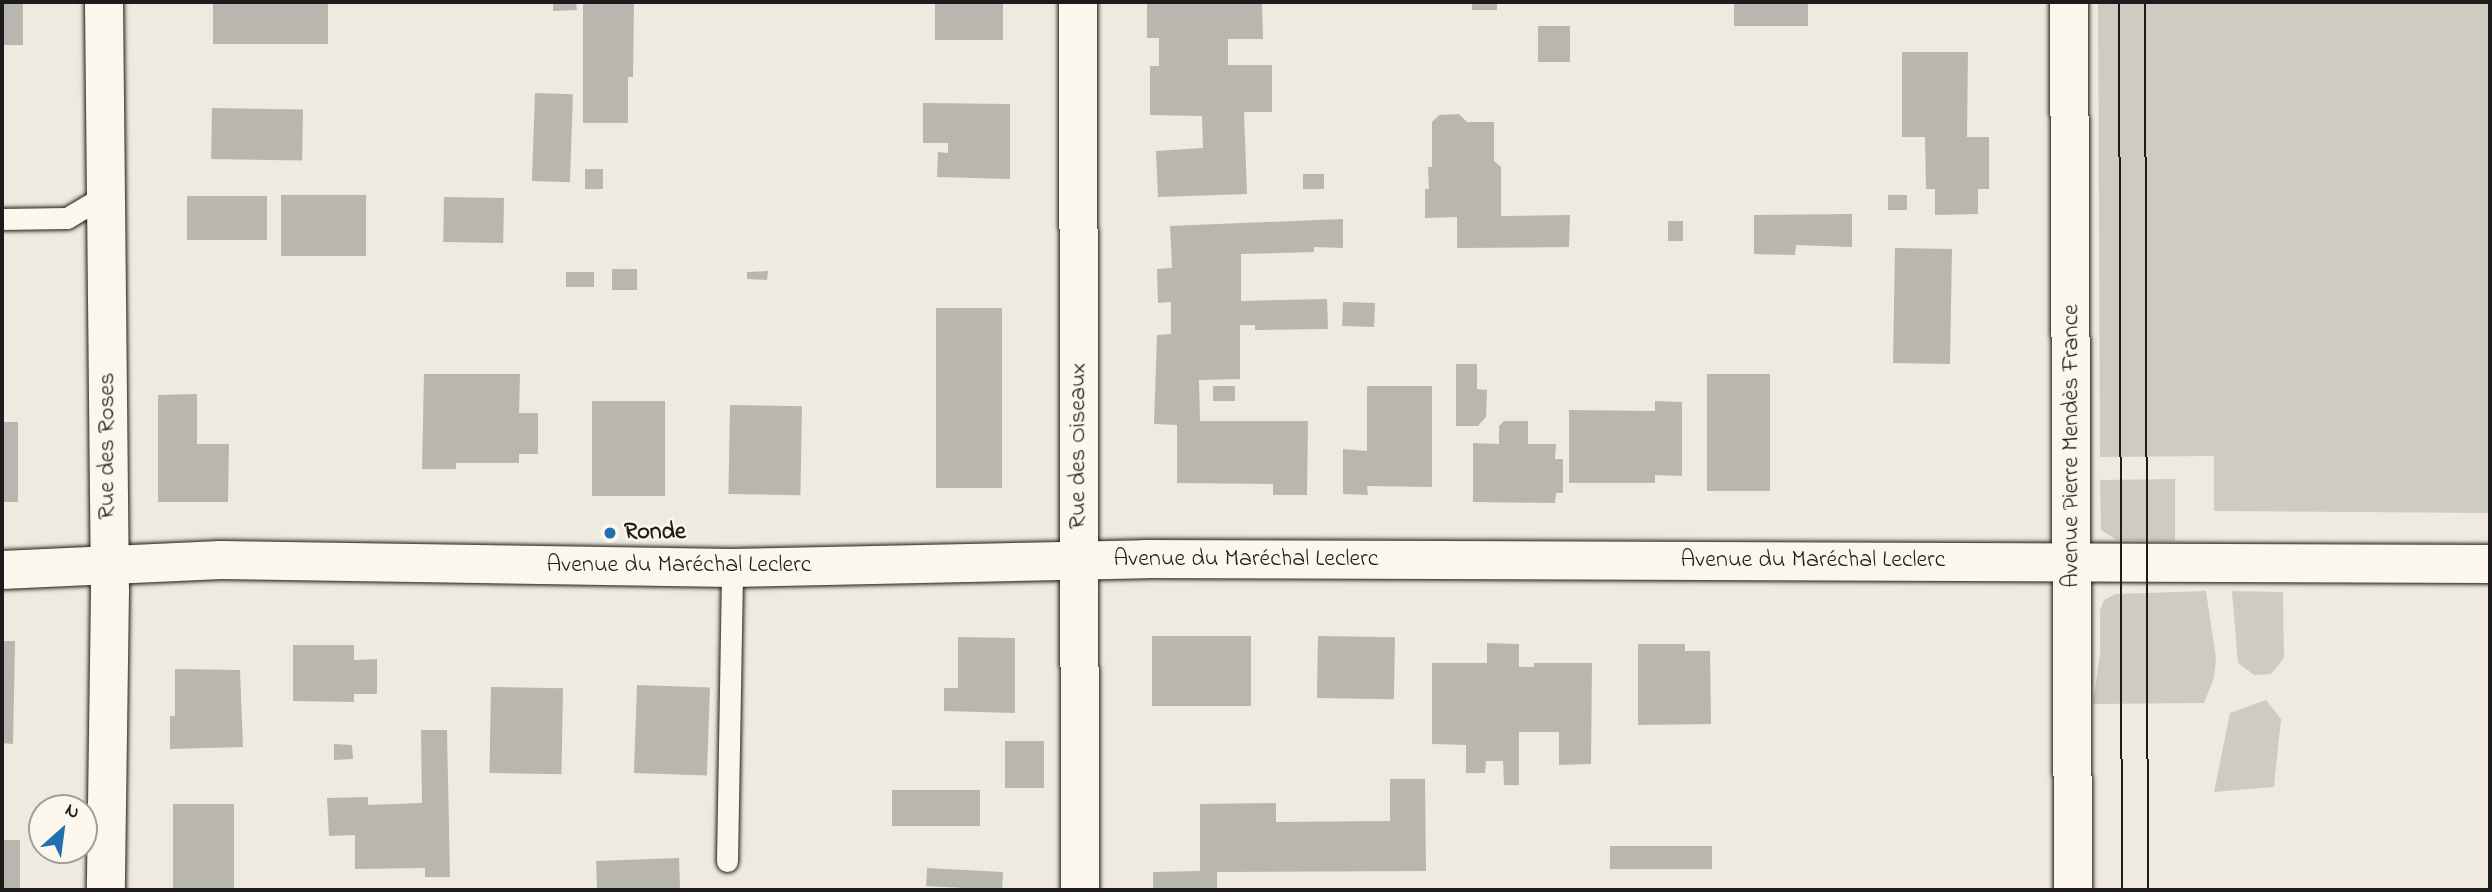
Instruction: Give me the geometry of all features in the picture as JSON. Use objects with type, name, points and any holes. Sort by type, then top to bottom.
[{"type":"street","name":"Rue des Roses","points":[[104,2],[109,565],[106,890]]},
{"type":"street","name":"Rue des Oiseaux","points":[[1078,2],[1080,502],[1077,561],[1080,890]]},
{"type":"street","name":"Avenue Pierre Mendès France","points":[[2069,2],[2074,564],[2070,723],[2073,890]]},
{"type":"street","name":"Avenue du Maréchal Leclerc","points":[[2,570],[221,561],[732,568],[1077,561],[1732,559],[2074,564],[2490,564]]},
{"type":"lane","points":[[2,219],[67,218],[104,197]]},
{"type":"lane","points":[[727,861],[732,568]]},
{"type":"shaded area","points":[[2098,2],[2490,2],[2490,513],[2214,511],[2214,456],[2100,457]]},
{"type":"shaded area","points":[[2175,479],[2175,541],[2117,540],[2101,530],[2100,480]]},
{"type":"shaded area","points":[[2206,591],[2216,658],[2214,678],[2204,703],[2093,704],[2100,654],[2100,610],[2104,600],[2116,594]]},
{"type":"shaded area","points":[[2232,591],[2283,592],[2284,658],[2271,674],[2254,675],[2238,663]]},
{"type":"shaded area","points":[[2266,700],[2281,719],[2274,787],[2214,792],[2230,713]]},
{"type":"building","points":[[2,2],[23,2],[23,45],[2,45]]},
{"type":"building","points":[[213,2],[328,2],[328,44],[213,44]]},
{"type":"building","points":[[553,2],[576,2],[577,10],[553,11]]},
{"type":"building","points":[[583,2],[634,2],[633,77],[628,77],[628,123],[583,123]]},
{"type":"building","points":[[935,2],[1003,2],[1003,40],[935,40]]},
{"type":"building","points":[[1147,2],[1262,2],[1263,39],[1228,39],[1228,65],[1272,65],[1272,112],[1244,112],[1247,194],[1158,197],[1156,151],[1203,148],[1202,116],[1150,115],[1150,66],[1159,66],[1159,38],[1147,38]]},
{"type":"building","points":[[1472,2],[1497,2],[1497,10],[1472,10]]},
{"type":"building","points":[[1734,2],[1808,2],[1808,26],[1734,26]]},
{"type":"building","points":[[1538,26],[1570,26],[1570,62],[1538,62]]},
{"type":"building","points":[[1902,52],[1968,52],[1967,137],[1989,137],[1989,189],[1978,189],[1978,214],[1935,215],[1935,189],[1926,189],[1925,137],[1902,137]]},
{"type":"building","points":[[535,93],[573,94],[570,182],[532,181]]},
{"type":"building","points":[[923,103],[1010,104],[1010,179],[937,177],[938,152],[948,153],[948,143],[923,143]]},
{"type":"building","points":[[212,108],[303,110],[302,161],[211,159]]},
{"type":"building","points":[[1459,114],[1467,122],[1494,122],[1494,161],[1501,167],[1501,216],[1570,215],[1569,247],[1457,248],[1457,217],[1425,218],[1425,189],[1429,189],[1428,167],[1432,167],[1432,122],[1439,115]]},
{"type":"building","points":[[585,169],[603,169],[603,189],[585,189]]},
{"type":"building","points":[[1303,174],[1324,174],[1324,189],[1303,189]]},
{"type":"building","points":[[281,195],[366,195],[366,256],[281,256]]},
{"type":"building","points":[[1888,195],[1907,195],[1907,210],[1888,210]]},
{"type":"building","points":[[187,196],[267,196],[267,240],[187,240]]},
{"type":"building","points":[[444,197],[504,198],[503,243],[443,242]]},
{"type":"building","points":[[1852,214],[1852,247],[1796,245],[1795,255],[1754,254],[1754,215]]},
{"type":"building","points":[[1343,219],[1343,248],[1314,247],[1314,252],[1241,254],[1241,301],[1327,299],[1328,329],[1255,330],[1255,325],[1240,325],[1240,379],[1199,380],[1200,421],[1308,421],[1307,495],[1273,495],[1273,484],[1177,483],[1177,425],[1154,424],[1157,335],[1171,334],[1171,302],[1158,303],[1157,269],[1172,268],[1170,226]]},
{"type":"building","points":[[1668,221],[1683,221],[1683,241],[1668,241]]},
{"type":"building","points":[[1895,248],[1952,249],[1950,364],[1893,363]]},
{"type":"building","points":[[612,269],[637,269],[637,290],[612,290]]},
{"type":"building","points":[[768,271],[767,280],[747,279],[747,272]]},
{"type":"building","points":[[566,272],[594,272],[594,287],[566,287]]},
{"type":"building","points":[[1343,302],[1375,303],[1374,327],[1342,326]]},
{"type":"building","points":[[936,308],[1002,308],[1002,488],[936,488]]},
{"type":"building","points":[[1456,364],[1477,364],[1477,389],[1487,390],[1486,417],[1478,426],[1456,426]]},
{"type":"building","points":[[424,374],[520,374],[519,413],[538,413],[538,454],[519,454],[519,463],[456,463],[456,469],[422,469]]},
{"type":"building","points":[[1707,374],[1770,374],[1770,491],[1707,491]]},
{"type":"building","points":[[1213,386],[1235,386],[1235,401],[1213,401]]},
{"type":"building","points":[[1367,386],[1432,386],[1432,487],[1367,486],[1368,495],[1343,494],[1343,449],[1367,451]]},
{"type":"building","points":[[197,394],[197,444],[229,444],[228,502],[158,502],[158,395]]},
{"type":"building","points":[[592,401],[665,401],[665,496],[592,496]]},
{"type":"building","points":[[1655,401],[1682,402],[1682,476],[1655,475],[1655,483],[1569,483],[1569,410],[1655,411]]},
{"type":"building","points":[[730,405],[802,406],[800,495],[728,494]]},
{"type":"building","points":[[1504,421],[1528,421],[1528,444],[1556,444],[1555,459],[1563,459],[1563,493],[1556,493],[1555,503],[1473,502],[1473,443],[1499,444],[1499,426]]},
{"type":"building","points":[[2,422],[18,422],[18,502],[2,502]]},
{"type":"building","points":[[1152,636],[1251,636],[1251,706],[1152,706]]},
{"type":"building","points":[[1318,636],[1395,637],[1394,699],[1317,698]]},
{"type":"building","points":[[958,637],[1015,638],[1015,713],[944,711],[944,688],[958,688]]},
{"type":"building","points":[[2,641],[15,641],[13,744],[2,743]]},
{"type":"building","points":[[1487,643],[1519,644],[1519,667],[1534,667],[1534,663],[1592,663],[1591,764],[1559,765],[1559,732],[1519,732],[1519,785],[1504,785],[1503,761],[1486,761],[1485,773],[1466,773],[1466,745],[1432,744],[1432,663],[1487,663]]},
{"type":"building","points":[[1638,644],[1685,644],[1685,651],[1710,651],[1711,724],[1638,725]]},
{"type":"building","points":[[293,645],[354,645],[354,660],[377,659],[377,694],[354,694],[354,702],[293,701]]},
{"type":"building","points":[[175,669],[240,670],[243,747],[170,749],[170,716],[175,716]]},
{"type":"building","points":[[637,685],[710,688],[707,775],[634,773]]},
{"type":"building","points":[[491,687],[563,688],[561,774],[489,773]]},
{"type":"building","points":[[421,730],[447,730],[450,877],[425,877],[425,868],[355,869],[355,835],[329,836],[327,798],[368,797],[368,805],[422,803]]},
{"type":"building","points":[[1005,741],[1044,741],[1044,788],[1005,788]]},
{"type":"building","points":[[334,744],[352,745],[353,759],[334,760]]},
{"type":"building","points":[[1390,779],[1425,779],[1426,871],[1217,872],[1217,890],[1153,890],[1153,872],[1200,871],[1200,804],[1276,803],[1276,822],[1390,821]]},
{"type":"building","points":[[892,790],[980,790],[980,826],[892,826]]},
{"type":"building","points":[[173,804],[234,804],[234,890],[173,890]]},
{"type":"building","points":[[2,840],[20,840],[20,890],[2,890]]},
{"type":"building","points":[[1610,846],[1712,846],[1712,869],[1610,869]]},
{"type":"building","points":[[679,858],[680,890],[597,890],[596,861]]},
{"type":"building","points":[[927,868],[1003,872],[1002,890],[926,886]]},
{"type":"tram line","points":[[2119,2],[2122,890]]},
{"type":"tram line","points":[[2145,2],[2148,890]]},
{"type":"place","name":"Ronde","points":[[610,533]]}]
